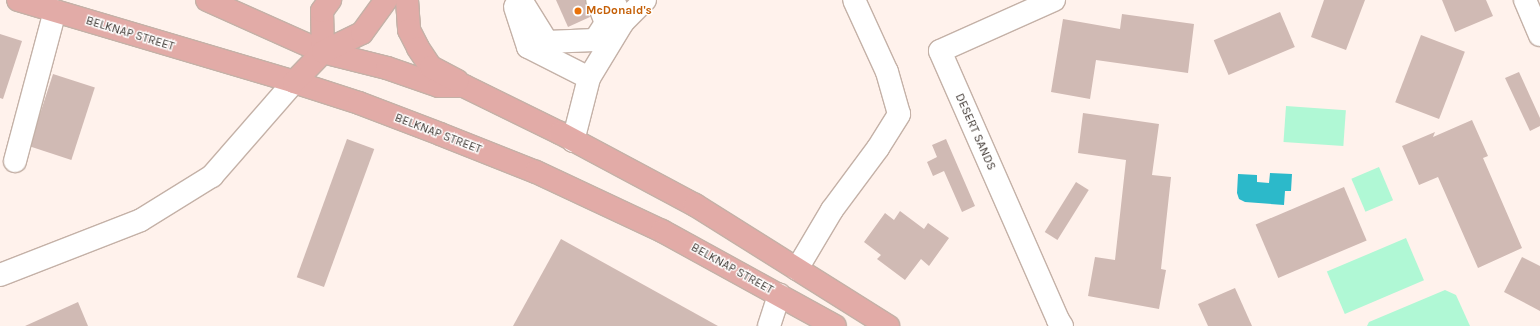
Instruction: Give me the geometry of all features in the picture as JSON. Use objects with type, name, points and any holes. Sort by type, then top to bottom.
[{"type":"main road","name":"BELKNAP STREET","points":[[18,0],[294,82],[359,103],[536,172],[662,231],[835,326]]},
{"type":"main road","points":[[207,0],[323,52],[387,68],[439,86],[464,86]]},
{"type":"main road","points":[[323,52],[322,11],[330,0]]},
{"type":"main road","points":[[294,82],[323,52],[362,33],[386,0]]},
{"type":"main road","points":[[407,0],[409,30],[431,67],[464,86],[574,141],[695,205],[888,326]]},
{"type":"street","points":[[512,0],[528,47],[589,78]]},
{"type":"street","points":[[521,0],[547,42],[595,40],[606,24],[597,0]]},
{"type":"street","points":[[613,0],[623,22]]},
{"type":"street","points":[[574,141],[589,78],[623,22],[644,0]]},
{"type":"street","points":[[797,269],[832,210],[878,148],[899,114],[887,72],[854,0]]},
{"type":"street","name":"DESERT SANDS","points":[[1054,0],[940,51],[1062,326]]},
{"type":"street","points":[[1525,0],[1540,35]]},
{"type":"street","points":[[15,161],[55,11]]},
{"type":"street","points":[[0,275],[141,220],[212,176],[294,82]]},
{"type":"street","points":[[770,326],[779,295]]},
{"type":"green space","points":[[1286,106],[1346,110],[1343,146],[1283,142]]},
{"type":"green space","points":[[1379,167],[1393,200],[1365,212],[1351,179]]},
{"type":"green space","points":[[1406,238],[1424,280],[1345,314],[1327,272]]},
{"type":"green space","points":[[1445,290],[1456,295],[1470,326],[1367,326],[1369,322]]},
{"type":"water","points":[[1270,173],[1292,174],[1291,191],[1285,191],[1284,205],[1245,202],[1239,199],[1237,193],[1238,174],[1257,175],[1257,182],[1269,183]]},
{"type":"building","name":"McDonald's","points":[[556,0],[585,0],[590,17],[568,27]]},
{"type":"building","points":[[1324,0],[1365,0],[1346,50],[1311,37]]},
{"type":"building","points":[[1442,0],[1486,0],[1493,16],[1455,32]]},
{"type":"building","points":[[1280,12],[1295,47],[1229,75],[1214,40]]},
{"type":"building","points":[[1122,14],[1194,24],[1188,73],[1096,60],[1090,99],[1051,92],[1063,19],[1120,29]]},
{"type":"building","points":[[0,34],[22,41],[3,99],[0,98]]},
{"type":"building","points":[[1421,35],[1465,52],[1439,119],[1395,102]]},
{"type":"building","points":[[1519,72],[1540,118],[1540,126],[1530,131],[1505,78]]},
{"type":"building","points":[[53,74],[95,88],[71,160],[30,146]]},
{"type":"building","points":[[1083,113],[1159,124],[1152,175],[1171,177],[1161,269],[1166,270],[1159,309],[1088,296],[1095,257],[1115,260],[1126,160],[1078,153]]},
{"type":"building","points":[[1472,120],[1488,156],[1483,158],[1522,248],[1478,268],[1438,177],[1419,185],[1402,146],[1435,132],[1433,137]]},
{"type":"building","points":[[347,139],[374,149],[324,287],[297,277]]},
{"type":"building","points":[[946,139],[975,206],[962,212],[944,171],[933,176],[927,162],[937,157],[932,145]]},
{"type":"building","points":[[1076,182],[1089,190],[1057,240],[1045,232]]},
{"type":"building","points":[[1344,187],[1367,240],[1278,278],[1256,225]]},
{"type":"building","points":[[900,211],[924,229],[928,223],[949,238],[929,266],[921,259],[905,280],[877,259],[881,255],[864,242],[885,213],[894,220]]},
{"type":"building","points":[[561,239],[718,326],[513,326]]},
{"type":"building","points":[[1522,257],[1540,266],[1540,311],[1504,292]]},
{"type":"building","points":[[1235,288],[1252,326],[1208,326],[1198,304]]},
{"type":"building","points":[[78,302],[88,326],[25,326]]},
{"type":"place","name":"McDonald's","points":[[578,11]]}]
